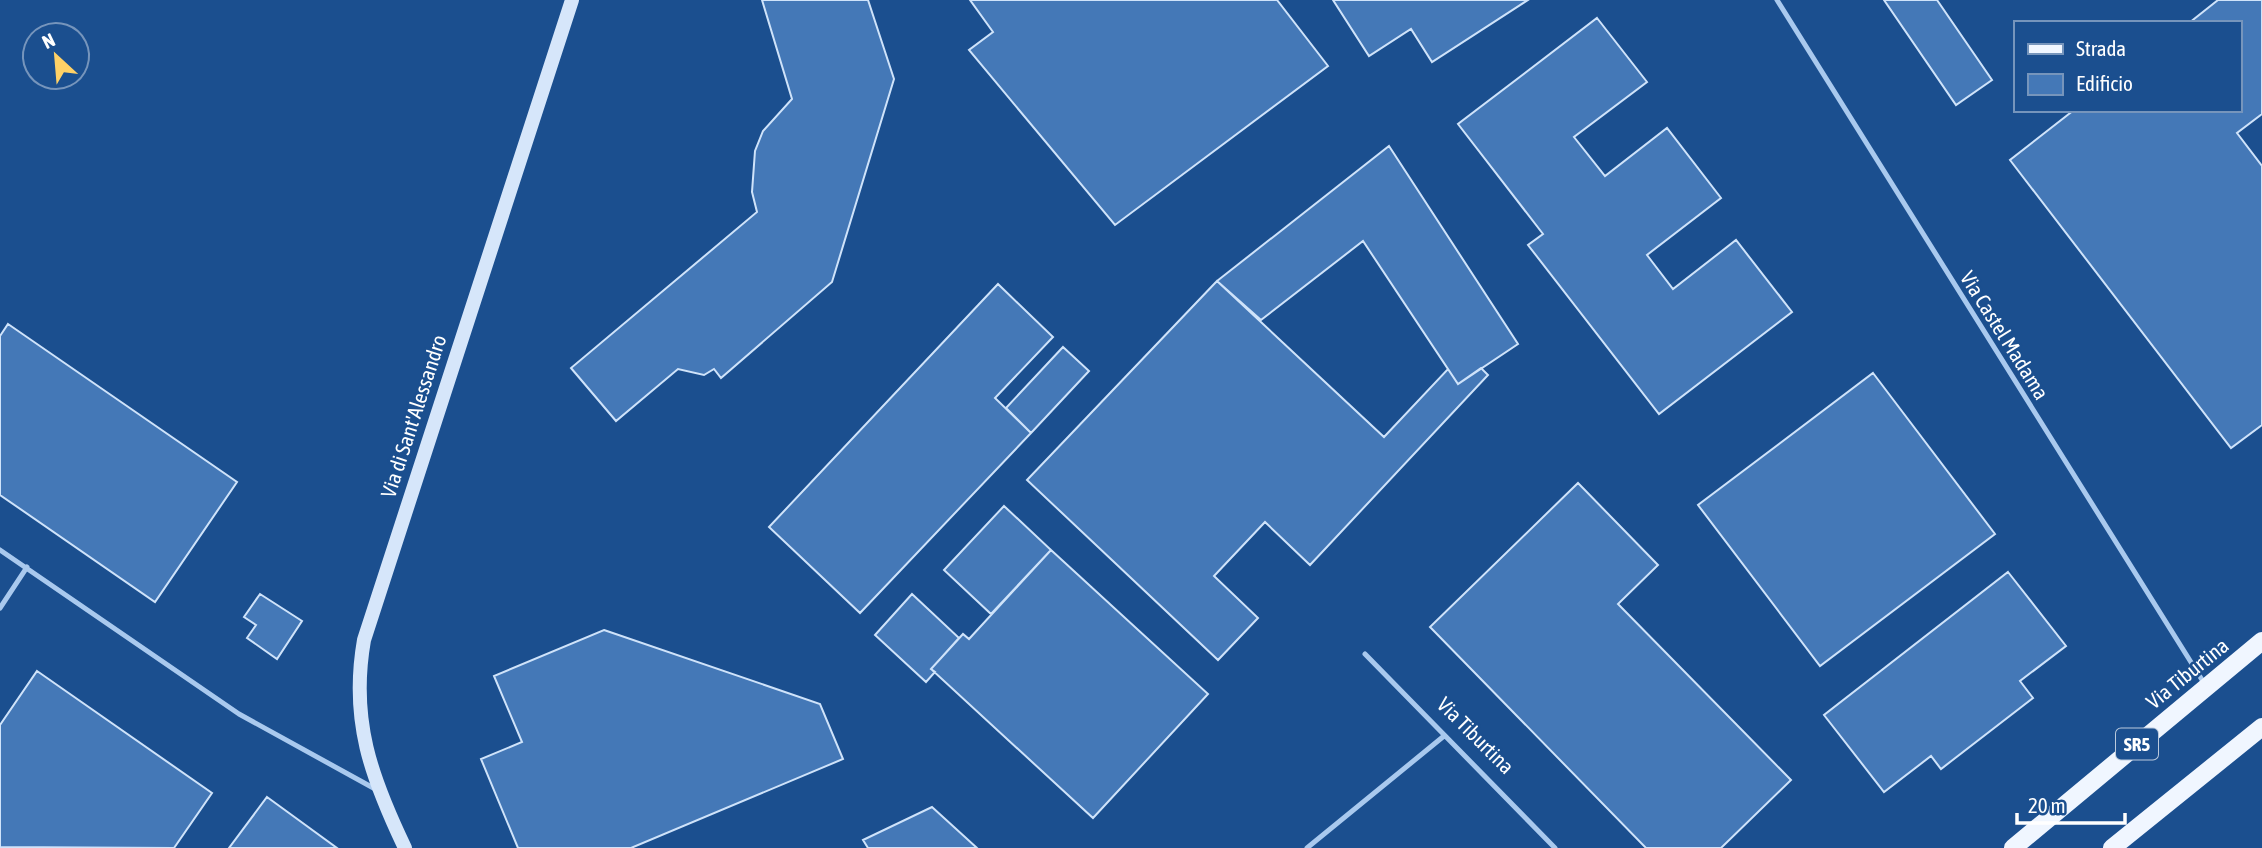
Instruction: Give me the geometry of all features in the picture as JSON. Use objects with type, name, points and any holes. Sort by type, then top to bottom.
[{"type":"main road","name":"Via Tiburtina","points":[[2013,848],[2262,641]]},
{"type":"main road","points":[[2112,848],[2262,727]]},
{"type":"street","name":"Via di Sant'Alessandro","points":[[405,848],[379,792],[367,757],[359,718],[358,679],[364,640],[572,0]]},
{"type":"lane","name":"Via Castel Madama","points":[[1777,0],[2206,687]]},
{"type":"lane","points":[[0,550],[239,714],[379,792]]},
{"type":"lane","points":[[0,608],[27,567]]},
{"type":"lane","name":"Via Tiburtina","points":[[1365,654],[1555,848]]},
{"type":"lane","points":[[1307,848],[1444,736]]},
{"type":"building","points":[[762,0],[868,0],[894,79],[832,282],[721,378],[714,369],[704,375],[678,369],[616,421],[571,368],[757,212],[752,192],[755,151],[763,131],[792,99]]},
{"type":"building","points":[[970,0],[1277,0],[1328,66],[1115,225],[969,50],[993,32]]},
{"type":"building","points":[[1333,0],[1528,0],[1432,62],[1411,29],[1369,56]]},
{"type":"building","points":[[1884,0],[1937,0],[1992,80],[1956,105]]},
{"type":"building","points":[[2218,0],[2262,0],[2262,114],[2237,133],[2262,166],[2262,425],[2231,448],[2010,160],[2071,112],[2241,112],[2241,21],[2192,21]]},
{"type":"building","points":[[1597,18],[1647,82],[1574,137],[1605,176],[1667,128],[1721,198],[1647,255],[1673,289],[1736,240],[1792,312],[1659,414],[1528,245],[1543,234],[1458,124]]},
{"type":"building","points":[[1389,146],[1518,344],[1458,384],[1363,241],[1261,320],[1217,281]]},
{"type":"building","points":[[1217,281],[1384,437],[1448,369],[1458,384],[1481,368],[1488,375],[1310,565],[1265,522],[1214,576],[1258,618],[1218,660],[1027,480]]},
{"type":"building","points":[[998,284],[1053,337],[995,398],[1031,433],[860,613],[769,527]]},
{"type":"building","points":[[8,324],[237,482],[155,602],[0,495],[0,336]]},
{"type":"building","points":[[1063,347],[1089,371],[1031,433],[1006,408]]},
{"type":"building","points":[[1873,373],[1995,534],[1820,666],[1698,505]]},
{"type":"building","points":[[1578,483],[1658,565],[1618,604],[1791,780],[1721,848],[1646,848],[1430,627]]},
{"type":"building","points":[[1004,506],[1051,550],[991,614],[944,570]]},
{"type":"building","points":[[1051,550],[1208,694],[1093,818],[931,669],[963,634],[969,639]]},
{"type":"building","points":[[2008,572],[2066,646],[2020,681],[2033,698],[1941,769],[1931,756],[1884,792],[1824,715]]},
{"type":"building","points":[[260,594],[302,621],[277,659],[247,638],[256,625],[244,617]]},
{"type":"building","points":[[912,594],[959,638],[931,669],[935,672],[926,682],[875,635]]},
{"type":"building","points":[[604,630],[820,704],[843,759],[631,848],[518,848],[481,759],[522,742],[494,676]]},
{"type":"building","points":[[37,671],[212,793],[174,848],[0,847],[0,725]]},
{"type":"building","points":[[267,797],[337,848],[229,848]]},
{"type":"building","points":[[932,807],[977,848],[868,848],[863,840]]}]
